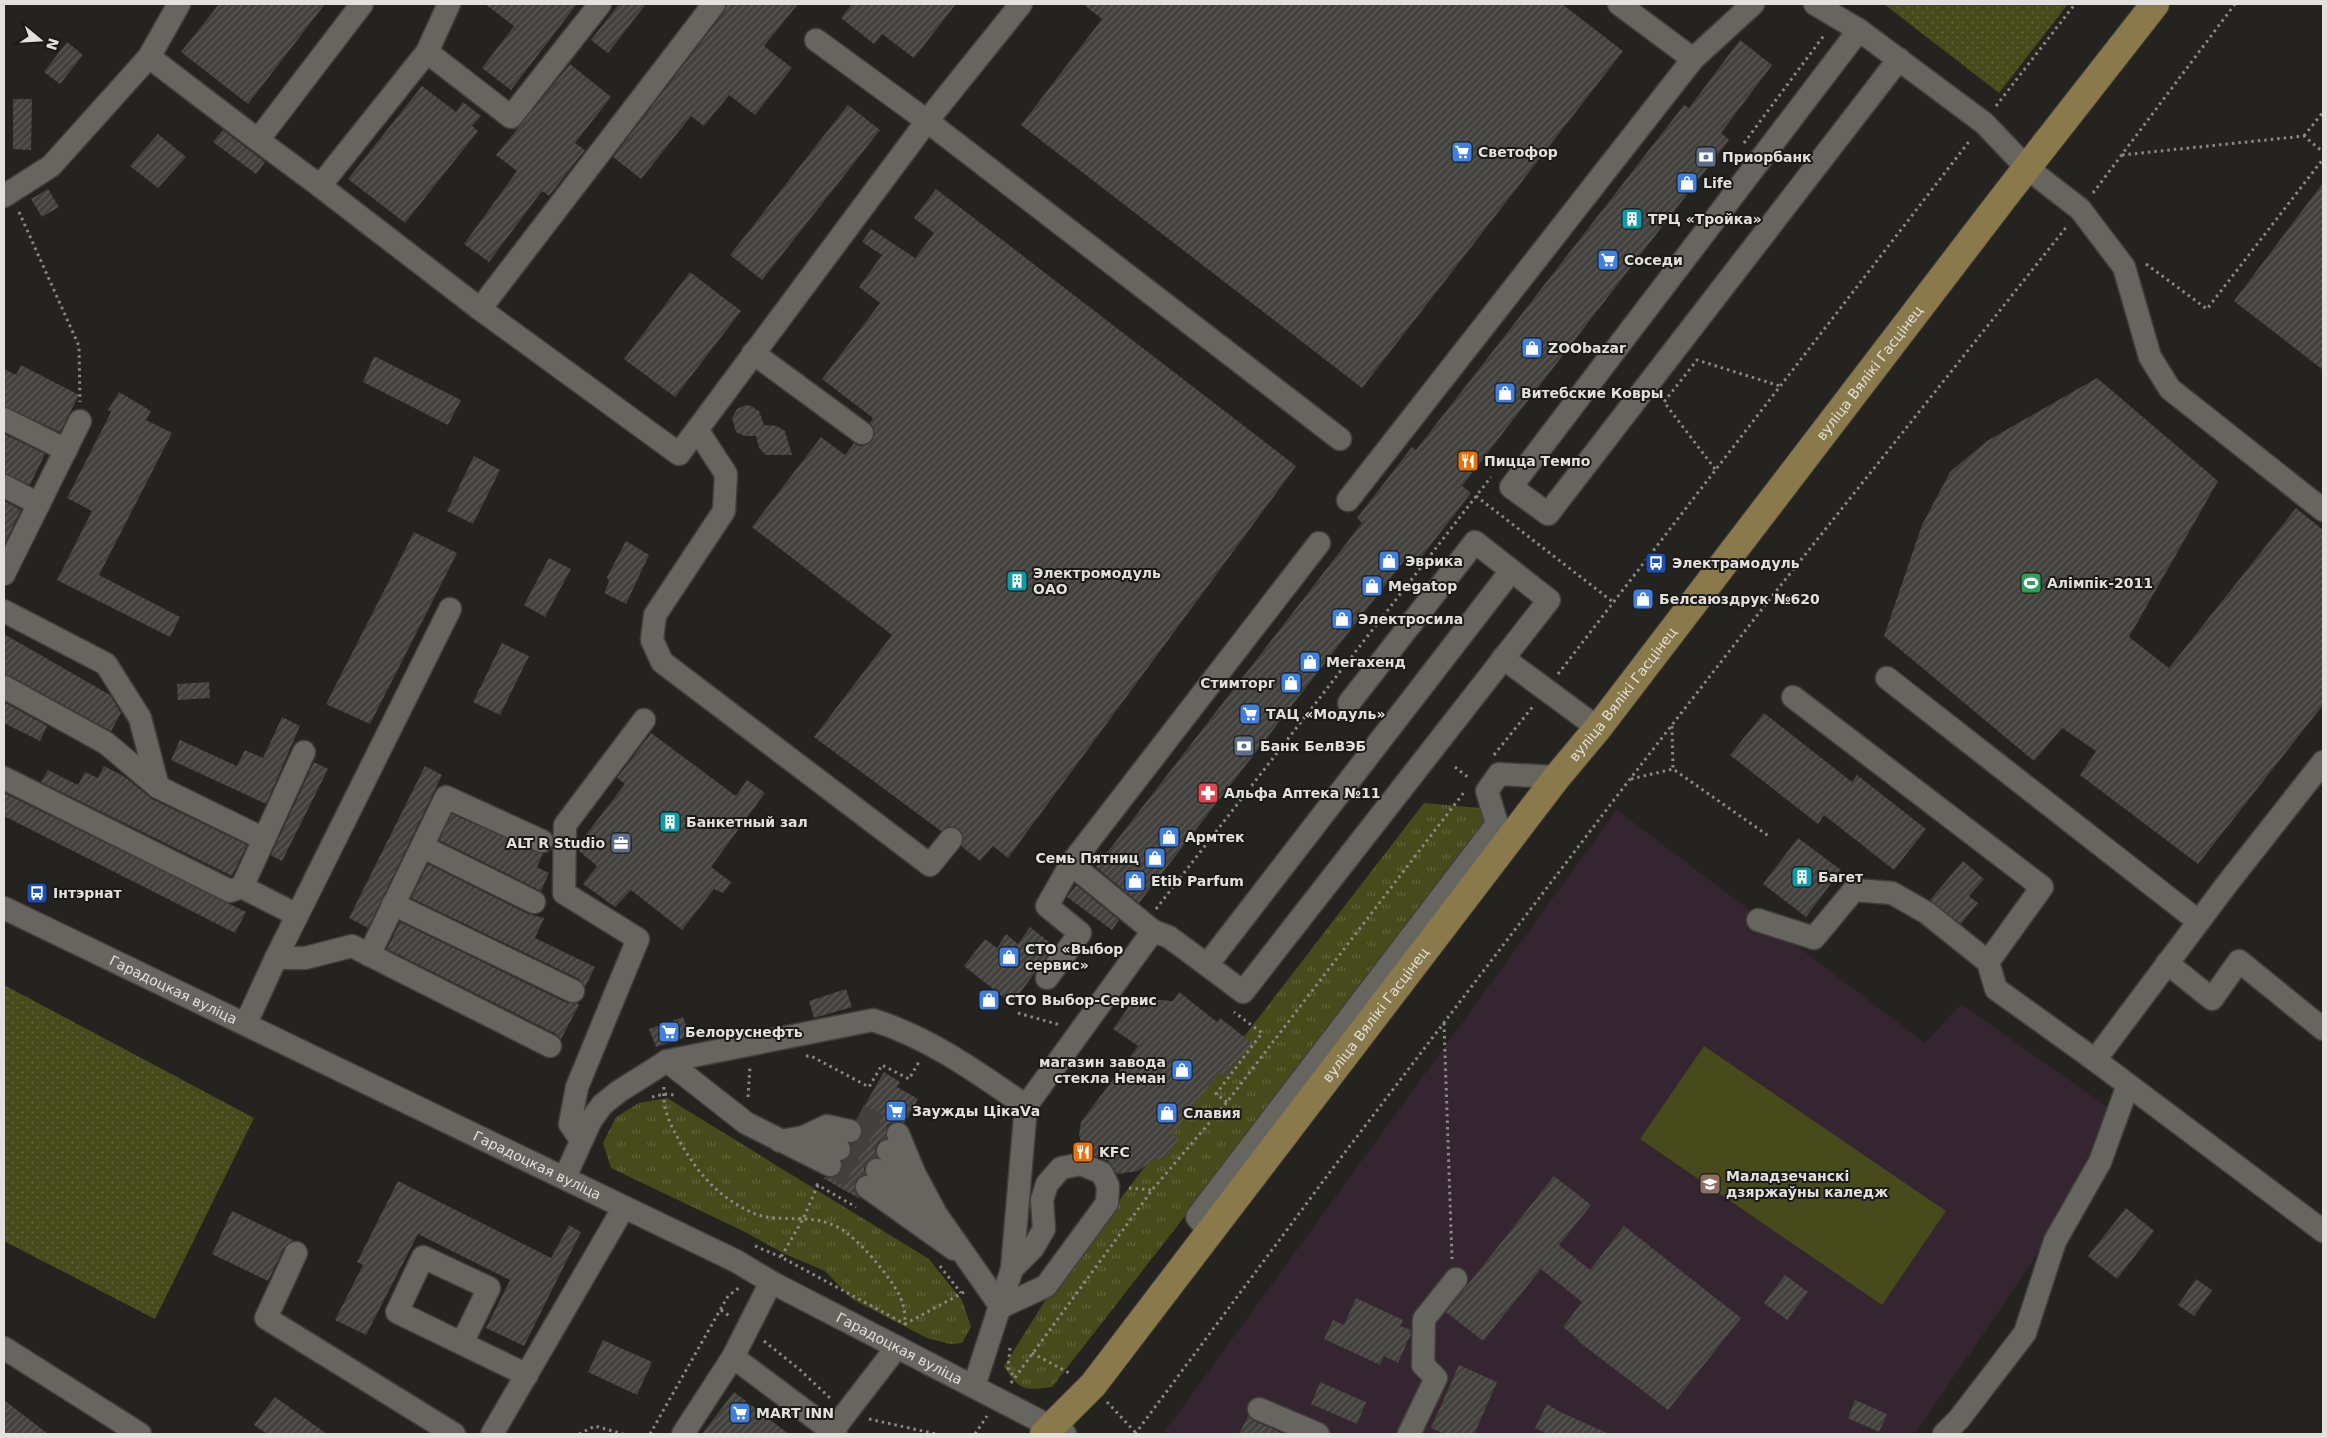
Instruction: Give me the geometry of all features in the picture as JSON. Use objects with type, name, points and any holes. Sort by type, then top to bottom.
[{"type":"main road","name":"вуліца Вялікі Гасцінец","points":[[1057,1432],[1557,777],[1598,728],[2155,4]]},
{"type":"street","points":[[6,195],[51,166],[149,57],[179,4]]},
{"type":"street","points":[[258,140],[362,4]]},
{"type":"street","points":[[320,186],[427,52],[449,4]]},
{"type":"street","points":[[427,52],[511,117],[600,4]]},
{"type":"street","points":[[480,309],[714,4]]},
{"type":"street","points":[[149,57],[480,309],[679,454],[927,122],[1021,4]]},
{"type":"street","points":[[1619,4],[1693,59]]},
{"type":"street","points":[[1348,500],[1693,59],[1753,4]]},
{"type":"street","points":[[1815,4],[1859,30],[1984,123],[2027,168],[2080,209],[2124,267],[2150,357],[2170,389],[2323,510]]},
{"type":"street","points":[[1859,30],[1511,487],[1548,514],[1899,60]]},
{"type":"street","points":[[816,40],[927,122],[1340,439]]},
{"type":"street","points":[[753,353],[862,434]]},
{"type":"street","points":[[4,419],[66,450]]},
{"type":"street","points":[[5,569],[80,420]]},
{"type":"street","points":[[698,431],[726,474],[724,510],[655,615],[652,640],[662,662],[930,865],[951,839]]},
{"type":"street","points":[[4,486],[39,504]]},
{"type":"street","points":[[1071,864],[1148,927],[1169,937],[1243,992],[1549,600],[1475,542],[1349,703]]},
{"type":"street","points":[[1047,978],[1080,933],[1047,906],[1071,864],[1319,543]]},
{"type":"street","points":[[1208,965],[1511,571]]},
{"type":"street","points":[[246,1023],[297,915],[450,610]]},
{"type":"street","points":[[4,611],[106,664],[140,718],[158,787]]},
{"type":"street","points":[[1503,658],[1545,691],[1598,728]]},
{"type":"street","points":[[1887,678],[2198,921]]},
{"type":"street","points":[[4,687],[106,743],[158,787],[264,839]]},
{"type":"street","points":[[1793,697],[2042,888],[1988,962]]},
{"type":"street","points":[[581,1140],[570,1124],[576,1087],[638,939],[564,893],[565,825],[644,720]]},
{"type":"street","points":[[242,887],[304,752]]},
{"type":"street","points":[[2095,1060],[2198,921],[2323,762]]},
{"type":"street","points":[[1209,1232],[1196,1216],[1497,824],[1486,791],[1499,774],[1557,777]]},
{"type":"street","points":[[4,778],[230,891],[242,887],[297,915]]},
{"type":"street","points":[[369,955],[446,797],[542,841]]},
{"type":"street","points":[[423,846],[534,902]]},
{"type":"street","points":[[1758,920],[1814,938],[1854,890],[1892,892],[1928,914],[1988,962],[1996,990],[2095,1060],[2323,1231]]},
{"type":"street","points":[[393,904],[573,991]]},
{"type":"street","name":"Гарадоцкая вуліца","points":[[4,908],[565,1177],[1000,1399],[1057,1432]]},
{"type":"street","points":[[974,1386],[1012,1268],[1026,1106],[1148,927]]},
{"type":"street","points":[[276,958],[305,958],[352,946],[550,1046]]},
{"type":"street","points":[[2167,963],[2212,999],[2239,961],[2323,1029]]},
{"type":"street","points":[[565,1177],[591,1120],[602,1105],[618,1092],[667,1062],[873,1020],[898,1028],[959,1059],[1026,1106]]},
{"type":"street","points":[[667,1062],[746,1123],[780,1141],[841,1144]]},
{"type":"street","points":[[1944,1434],[1959,1419],[2025,1333],[2055,1241],[2100,1162],[2128,1085]]},
{"type":"street","points":[[780,1141],[804,1137],[827,1126],[841,1144]]},
{"type":"street","points":[[804,1137],[841,1144]]},
{"type":"street","points":[[893,1142],[913,1171],[936,1214],[1001,1307]]},
{"type":"street","points":[[1001,1307],[1046,1286],[1107,1203],[1108,1186],[1102,1173],[1081,1164],[1061,1168],[1048,1184],[1042,1200],[1044,1229],[1033,1248],[1012,1268]]},
{"type":"street","points":[[936,1214],[872,1179],[971,1262]]},
{"type":"street","points":[[492,1434],[624,1207]]},
{"type":"street","points":[[296,1253],[266,1318],[454,1434]]},
{"type":"street","points":[[684,1434],[733,1357],[747,1328],[764,1277]]},
{"type":"street","points":[[1409,1434],[1436,1378],[1423,1365],[1424,1319],[1456,1279]]},
{"type":"street","points":[[462,1343],[527,1375]]},
{"type":"street","points":[[733,1357],[833,1433],[897,1347]]},
{"type":"street","points":[[4,1348],[140,1434]]},
{"type":"street","points":[[1259,1409],[1318,1434]]},
{"type":"path","points":[[1491,758],[1956,162],[2075,4]]},
{"type":"path","points":[[1032,1353],[1091,1387],[1136,1434],[1444,1022],[1630,779],[2080,209],[2235,4]]},
{"type":"path","points":[[1738,151],[1827,31]]},
{"type":"path","points":[[2122,155],[2304,136],[2323,112]]},
{"type":"path","points":[[2304,136],[2323,152]]},
{"type":"path","points":[[2124,267],[2144,263],[2207,309],[2323,158]]},
{"type":"path","points":[[6,195],[26,224],[79,346],[80,420]]},
{"type":"path","points":[[1715,469],[1664,402],[1697,360],[1780,386]]},
{"type":"path","points":[[1148,927],[1494,473]]},
{"type":"path","points":[[1476,496],[1613,602]]},
{"type":"path","points":[[1672,725],[1673,769]]},
{"type":"path","points":[[1455,767],[1473,781]]},
{"type":"path","points":[[1630,779],[1673,769],[1770,837]]},
{"type":"path","points":[[975,1434],[1152,1190],[1227,1102],[1467,789]]},
{"type":"path","points":[[1227,1102],[1216,1094],[1262,1033],[1231,1010]]},
{"type":"path","points":[[1018,1014],[1068,1027]]},
{"type":"path","points":[[1444,1022],[1452,1258],[1456,1279]]},
{"type":"path","points":[[802,1055],[811,1056],[869,1087],[882,1064],[909,1079],[930,1044]]},
{"type":"path","points":[[667,1062],[664,1094],[667,1119],[698,1172],[723,1196],[755,1214],[788,1220],[822,1221],[847,1233],[873,1258],[903,1304],[906,1324]]},
{"type":"path","points":[[746,1123],[750,1065],[758,1063]]},
{"type":"path","points":[[645,1098],[664,1094],[675,1095],[683,1100]]},
{"type":"path","points":[[841,1144],[782,1257],[906,1324]]},
{"type":"path","points":[[811,1181],[860,1210]]},
{"type":"path","points":[[939,1264],[961,1293]]},
{"type":"path","points":[[650,1434],[728,1296],[764,1277]]},
{"type":"path","points":[[906,1324],[961,1293],[985,1282]]},
{"type":"path","points":[[721,1310],[747,1328],[798,1369],[847,1414],[936,1434]]},
{"type":"path","points":[[1012,1339],[1008,1368],[1015,1378]]},
{"type":"path","points":[[579,1434],[595,1426],[623,1434]]},
{"type":"shaded area","name":"Маладзечанскі дзяржаўны каледж","points":[[1617,810],[1925,1043],[1961,1004],[2113,1111],[2036,1256],[1915,1434],[1163,1434]]},
{"type":"green space","points":[[1884,4],[2068,4],[1999,93]]},
{"type":"green space","points":[[1424,803],[1501,810],[1052,1387],[1035,1389],[1018,1384],[1004,1366],[1053,1288]]},
{"type":"green space","points":[[4,985],[254,1118],[155,1319],[4,1241]]},
{"type":"green space","points":[[1704,1046],[1946,1211],[1882,1305],[1640,1139]]},
{"type":"green space","points":[[667,1098],[929,1259],[962,1300],[971,1327],[962,1343],[950,1344],[927,1338],[852,1299],[825,1271],[783,1253],[745,1232],[611,1168],[603,1143],[616,1117],[639,1103]]},
{"type":"building","points":[[219,4],[325,4],[248,104],[181,52]]},
{"type":"building","points":[[485,4],[577,4],[511,90],[482,68],[514,26]]},
{"type":"building","points":[[619,4],[646,4],[608,53],[591,40]]},
{"type":"building","points":[[727,4],[798,4],[764,46],[792,68],[755,115],[729,95],[704,126],[691,116],[641,179],[613,157],[724,12]]},
{"type":"building","points":[[852,4],[956,4],[914,58],[882,34],[874,44],[841,18]]},
{"type":"building","points":[[1083,4],[1562,4],[1623,51],[1362,388],[1021,125],[1102,19]]},
{"type":"building","points":[[1740,40],[1772,65],[1721,133],[1729,140],[1462,486],[1471,493],[1416,564],[1407,557],[1139,903],[1096,867],[1362,523],[1357,518],[1412,447],[1416,450],[1684,105],[1689,108]]},
{"type":"building","points":[[67,42],[83,55],[60,84],[44,72]]},
{"type":"building","points":[[570,64],[611,97],[575,143],[585,150],[549,196],[542,191],[489,262],[464,244],[517,171],[496,155]]},
{"type":"building","points":[[422,86],[456,112],[463,102],[481,116],[472,126],[478,131],[405,223],[348,179]]},
{"type":"building","points":[[13,99],[32,99],[31,150],[13,149]]},
{"type":"building","points":[[848,105],[880,130],[762,280],[730,255]]},
{"type":"building","points":[[223,130],[265,162],[256,174],[213,142]]},
{"type":"building","points":[[158,134],[186,157],[158,188],[130,166]]},
{"type":"building","points":[[2323,183],[2323,370],[2234,301]]},
{"type":"building","points":[[48,189],[59,207],[42,217],[31,199]]},
{"type":"building","name":"Электромодуль ОАО","points":[[936,189],[1296,466],[1008,858],[993,846],[980,861],[962,847],[963,835],[959,829],[947,827],[941,831],[814,737],[892,635],[752,527],[821,437],[845,455],[854,443],[860,446],[867,445],[873,440],[874,428],[870,423],[873,418],[822,379],[880,303],[859,287],[882,255],[862,242],[871,229],[915,258],[934,233],[914,218]]},
{"type":"building","points":[[690,272],[741,311],[675,397],[624,359]]},
{"type":"building","points":[[374,356],[461,400],[448,425],[363,382]]},
{"type":"building","points":[[21,365],[79,395],[60,432],[4,406],[4,369],[16,375]]},
{"type":"building","name":"Алімпік-2011","points":[[2097,378],[2218,481],[2129,637],[2169,668],[2296,508],[2323,530],[2323,705],[2198,864],[2080,775],[2096,751],[2062,728],[2034,761],[1884,636],[1922,525],[1950,472],[1987,441]]},
{"type":"building","points":[[119,392],[151,411],[146,420],[172,433],[99,575],[180,617],[170,637],[57,580],[92,511],[67,498],[111,412],[108,410]]},
{"type":"building","points":[[746,405],[759,411],[764,425],[777,426],[785,431],[792,455],[766,455],[759,448],[756,436],[745,436],[736,432],[732,418],[737,409]]},
{"type":"building","points":[[4,434],[45,454],[30,485],[4,473]]},
{"type":"building","points":[[474,456],[500,470],[473,524],[447,511]]},
{"type":"building","points":[[4,501],[21,510],[4,545]]},
{"type":"building","points":[[414,532],[457,553],[370,724],[326,704]]},
{"type":"building","points":[[626,541],[649,555],[626,604],[604,593],[609,582],[607,577]]},
{"type":"building","points":[[549,558],[571,569],[545,617],[524,605]]},
{"type":"building","points":[[4,634],[110,695],[121,713],[111,731],[4,674]]},
{"type":"building","points":[[502,643],[529,656],[500,715],[473,702]]},
{"type":"building","points":[[209,682],[210,698],[178,700],[177,684]]},
{"type":"building","points":[[4,702],[47,726],[40,741],[4,723]]},
{"type":"building","points":[[1764,713],[1852,782],[1857,775],[1926,829],[1894,870],[1824,815],[1818,824],[1730,755]]},
{"type":"building","points":[[282,717],[300,726],[266,804],[171,760],[180,740],[237,766],[245,750],[263,758]]},
{"type":"building","name":"Банкетный зал","points":[[651,733],[736,796],[747,780],[765,793],[711,867],[731,882],[723,893],[714,889],[682,930],[631,890],[615,907],[583,884],[597,866],[578,850],[578,845],[625,784],[617,778]]},
{"type":"building","points":[[314,762],[328,769],[282,861],[271,855]]},
{"type":"building","points":[[104,766],[125,777],[152,799],[247,845],[232,876],[41,782],[48,770],[78,785],[85,772],[98,778]]},
{"type":"building","points":[[425,766],[442,775],[368,928],[349,918]]},
{"type":"building","points":[[4,793],[246,912],[235,933],[4,816]]},
{"type":"building","points":[[452,814],[543,854],[537,867],[549,873],[541,891],[439,840]]},
{"type":"building","name":"Багет","points":[[1798,838],[1841,870],[1806,917],[1763,884]]},
{"type":"building","points":[[1963,861],[1984,879],[1969,896],[1978,903],[1961,924],[1930,900]]},
{"type":"building","points":[[428,864],[528,914],[544,918],[535,938],[595,967],[585,987],[579,979],[411,898]]},
{"type":"building","points":[[1076,885],[1119,920],[1112,930],[1067,897]]},
{"type":"building","points":[[400,922],[567,1003],[577,1003],[579,1005],[561,1039],[556,1034],[387,949]]},
{"type":"building","name":"СТО «Выбор сервис»","points":[[1030,927],[1054,946],[1012,1004],[964,966],[985,939],[997,948],[1006,934],[1018,944]]},
{"type":"building","points":[[846,989],[852,1007],[814,1018],[809,1001]]},
{"type":"building","points":[[1179,992],[1217,1022],[1220,1018],[1252,1043],[1225,1077],[1219,1073],[1172,1134],[1179,1139],[1162,1161],[1157,1157],[1138,1171],[1117,1174],[1108,1161],[1084,1152],[1079,1135],[1081,1122],[1138,1046],[1113,1029],[1135,998],[1173,1001]]},
{"type":"building","name":"Белоруснефть","points":[[683,1017],[690,1036],[656,1047],[649,1029]]},
{"type":"building","points":[[884,1072],[900,1082],[897,1087],[918,1099],[904,1123],[893,1122],[887,1126],[886,1138],[878,1142],[875,1149],[877,1157],[867,1162],[864,1168],[865,1174],[856,1180],[855,1192],[860,1199],[823,1178],[838,1176],[842,1170],[842,1162],[851,1154],[851,1144],[860,1139],[863,1127],[856,1120]]},
{"type":"building","points":[[1554,1176],[1591,1205],[1559,1245],[1590,1270],[1624,1226],[1741,1318],[1668,1410],[1578,1341],[1563,1327],[1582,1302],[1541,1269],[1483,1341],[1446,1312]]},
{"type":"building","points":[[398,1181],[551,1258],[569,1225],[581,1232],[524,1346],[486,1328],[510,1280],[418,1234],[366,1335],[335,1320],[363,1265],[357,1262]]},
{"type":"building","points":[[2126,1208],[2154,1231],[2117,1279],[2088,1256]]},
{"type":"building","points":[[232,1211],[293,1240],[284,1248],[268,1281],[212,1254]]},
{"type":"building","points":[[1785,1275],[1808,1292],[1787,1320],[1764,1303]]},
{"type":"building","points":[[2196,1279],[2212,1290],[2194,1316],[2178,1305]]},
{"type":"building","points":[[1356,1298],[1403,1320],[1400,1326],[1411,1330],[1398,1363],[1384,1356],[1380,1365],[1324,1339],[1333,1320],[1344,1325]]},
{"type":"building","points":[[603,1340],[652,1362],[637,1395],[588,1372]]},
{"type":"building","points":[[1459,1365],[1497,1382],[1474,1434],[1444,1434],[1431,1428]]},
{"type":"building","points":[[1320,1382],[1366,1402],[1357,1424],[1311,1404]]},
{"type":"building","name":"MART INN","points":[[734,1392],[789,1434],[702,1434]]},
{"type":"building","points":[[275,1397],[327,1434],[267,1434],[254,1425]]},
{"type":"building","points":[[4,1400],[48,1434],[4,1434]]},
{"type":"building","points":[[1855,1400],[1887,1414],[1879,1432],[1848,1418]]},
{"type":"building","points":[[1547,1404],[1560,1412],[1609,1434],[1548,1434],[1535,1428]]},
{"type":"building","points":[[1248,1416],[1254,1421],[1284,1434],[1239,1434]]},
{"type":"tunnel","points":[[859,1115],[898,1134]]},
{"type":"tunnel","points":[[850,1131],[888,1151]]},
{"type":"tunnel","points":[[839,1149],[877,1170]]},
{"type":"tunnel","points":[[830,1165],[867,1187]]},
{"type":"place","name":"Светофор","points":[[1462,152]]},
{"type":"place","name":"Приорбанк","points":[[1706,157]]},
{"type":"place","name":"Life","points":[[1687,183]]},
{"type":"place","name":"ТРЦ «Тройка»","points":[[1632,219]]},
{"type":"place","name":"Соседи","points":[[1608,260]]},
{"type":"place","name":"ZOObazar","points":[[1532,348]]},
{"type":"place","name":"Витебские Ковры","points":[[1505,393]]},
{"type":"place","name":"Пицца Темпо","points":[[1468,461]]},
{"type":"place","name":"Эврика","points":[[1389,561]]},
{"type":"place","name":"Электрамодуль","points":[[1656,563]]},
{"type":"place","name":"Электромодуль ОАО","points":[[1017,581]]},
{"type":"place","name":"Алімпік-2011","points":[[2031,583]]},
{"type":"place","name":"Megatop","points":[[1372,586]]},
{"type":"place","name":"Белсаюздрук №620","points":[[1643,599]]},
{"type":"place","name":"Электросила","points":[[1342,619]]},
{"type":"place","name":"Мегахенд","points":[[1310,662]]},
{"type":"place","name":"Стимторг","points":[[1291,683]]},
{"type":"place","name":"ТАЦ «Модуль»","points":[[1250,714]]},
{"type":"place","name":"Банк БелВЭБ","points":[[1244,746]]},
{"type":"place","name":"Альфа Аптека №11","points":[[1208,793]]},
{"type":"place","name":"Банкетный зал","points":[[670,822]]},
{"type":"place","name":"Армтек","points":[[1169,837]]},
{"type":"place","name":"ALT R Studio","points":[[621,843]]},
{"type":"place","name":"Семь Пятниц","points":[[1155,858]]},
{"type":"place","name":"Багет","points":[[1802,877]]},
{"type":"place","name":"Etib Parfum","points":[[1135,881]]},
{"type":"place","name":"Інтэрнат","points":[[37,893]]},
{"type":"place","name":"СТО «Выбор сервис»","points":[[1009,957]]},
{"type":"place","name":"СТО Выбор-Сервис","points":[[989,1000]]},
{"type":"place","name":"Белоруснефть","points":[[669,1032]]},
{"type":"place","name":"магазин завода стекла Неман","points":[[1182,1070]]},
{"type":"place","name":"Заужды ЦікаVа","points":[[896,1111]]},
{"type":"place","name":"Славия","points":[[1167,1113]]},
{"type":"place","name":"KFC","points":[[1083,1152]]},
{"type":"place","name":"Маладзечанскі дзяржаўны каледж","points":[[1710,1184]]},
{"type":"place","name":"MART INN","points":[[740,1413]]}]
